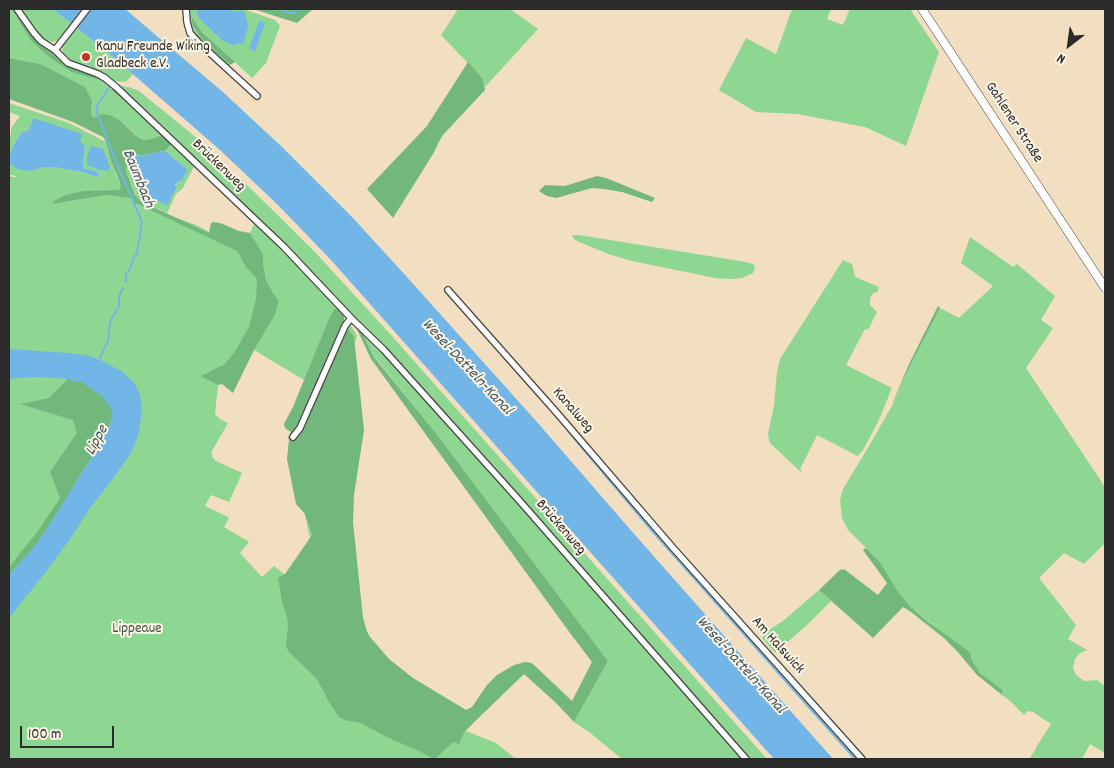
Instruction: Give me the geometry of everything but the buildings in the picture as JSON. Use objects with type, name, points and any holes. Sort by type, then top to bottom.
[{"type":"main road","name":"Gahlener Straße","points":[[922,9],[1105,288]]},
{"type":"street","name":"Brückenweg","points":[[17,9],[34,33],[68,63],[98,74],[116,87],[284,247],[384,350],[472,447],[746,759]]},
{"type":"street","points":[[55,50],[87,9]]},
{"type":"street","points":[[186,9],[186,22],[190,33],[257,96]]},
{"type":"street","name":"Kanalweg","points":[[448,290],[674,549]]},
{"type":"street","points":[[293,437],[300,428],[345,326],[351,318]]},
{"type":"street","name":"Am Halswick","points":[[674,549],[862,759]]},
{"type":"green space","points":[[9,9],[12,9],[31,41],[49,57],[100,80],[108,87],[110,86],[111,90],[163,134],[155,138],[141,139],[122,122],[93,118],[91,113],[92,101],[40,64],[9,58]]},
{"type":"green space","points":[[12,9],[55,54],[105,79],[130,105],[111,90],[110,86],[100,80],[72,72],[49,57],[31,41]]},
{"type":"green space","points":[[19,9],[54,10],[72,24],[60,39],[51,42],[42,39],[38,35]]},
{"type":"green space","points":[[188,9],[243,9],[275,20],[280,26],[266,63],[252,78],[202,32],[191,17],[193,26],[198,34],[230,65],[227,65],[195,33],[189,20]]},
{"type":"green space","points":[[253,9],[313,9],[297,23]]},
{"type":"green space","points":[[458,9],[510,9],[538,29],[485,87],[483,79],[441,35]]},
{"type":"green space","points":[[792,9],[831,9],[827,19],[843,25],[850,9],[910,9],[939,52],[906,146],[865,127],[797,114],[756,112],[719,90],[746,38],[776,54]]},
{"type":"green space","points":[[191,16],[202,32],[235,62],[230,65],[201,38],[193,26]]},
{"type":"green space","points":[[75,27],[133,74],[126,82],[112,81],[69,60],[63,52],[62,45]]},
{"type":"green space","points":[[9,58],[40,64],[85,87],[92,101],[91,113],[93,118],[103,114],[108,115],[122,122],[141,139],[155,138],[163,134],[172,143],[165,151],[131,156],[128,160],[126,171],[135,195],[140,201],[209,233],[211,223],[213,222],[250,233],[263,254],[266,280],[279,301],[275,315],[254,350],[233,393],[222,384],[218,385],[201,376],[225,364],[236,350],[249,327],[256,299],[257,279],[246,267],[237,251],[133,202],[130,198],[106,195],[51,204],[65,195],[84,191],[119,190],[121,187],[103,137],[73,122],[9,99]]},
{"type":"green space","points":[[468,62],[483,79],[485,90],[442,136],[433,154],[393,218],[367,189],[427,126]]},
{"type":"green space","points":[[121,86],[139,91],[198,139],[314,251],[391,335],[767,759],[749,759],[388,351],[261,222]]},
{"type":"green space","name":"Lippeaue","points":[[9,103],[69,123],[106,142],[120,184],[137,199],[126,171],[128,161],[139,188],[169,203],[177,189],[175,185],[180,182],[187,171],[165,151],[172,143],[195,164],[183,188],[176,194],[167,213],[141,201],[166,214],[196,225],[213,234],[237,250],[239,255],[255,272],[262,292],[246,345],[212,381],[218,385],[215,414],[228,423],[212,451],[212,457],[216,461],[242,473],[229,502],[211,495],[205,506],[228,517],[224,527],[249,542],[240,553],[262,577],[274,566],[284,574],[282,576],[287,576],[310,538],[291,449],[288,447],[292,439],[289,436],[341,321],[351,326],[357,336],[354,345],[349,495],[353,557],[364,624],[369,636],[391,662],[420,687],[473,723],[466,731],[496,743],[516,759],[9,759],[9,175],[18,177],[9,174],[9,162],[17,169],[27,170],[54,167],[98,177],[99,172],[83,168],[85,146],[33,119],[29,130],[22,132],[15,142],[9,157],[11,128],[20,116],[9,112]]},
{"type":"green space","points":[[597,176],[655,198],[652,202],[622,192],[592,188],[556,198],[547,196],[539,191],[545,185],[565,186]]},
{"type":"green space","points":[[255,222],[337,307],[329,318],[304,380],[254,350],[275,315],[279,301],[266,280],[263,254],[250,233]]},
{"type":"green space","points":[[572,235],[746,262],[755,266],[753,273],[742,278],[715,278],[611,255],[579,242]]},
{"type":"green space","points":[[970,237],[1013,267],[1017,264],[1055,296],[1041,320],[1053,328],[1026,368],[1105,487],[1105,543],[1084,564],[1064,553],[1039,578],[1076,625],[1068,639],[1087,650],[1080,653],[1075,659],[1073,668],[1076,675],[1084,681],[1097,680],[1105,686],[1105,753],[1090,744],[1082,759],[1029,759],[1051,724],[1033,712],[1028,711],[1024,715],[1002,695],[1003,690],[980,673],[970,656],[911,607],[897,590],[879,561],[848,530],[842,518],[840,500],[843,489],[894,402],[905,376],[940,308],[959,318],[993,286],[961,263]]},
{"type":"green space","points":[[843,260],[852,264],[855,277],[879,287],[878,291],[872,294],[870,299],[870,305],[877,312],[868,330],[865,329],[846,365],[892,388],[878,422],[858,456],[817,435],[800,469],[803,474],[769,441],[768,433],[774,406],[777,372],[780,359]]},
{"type":"green space","points":[[938,306],[940,308],[893,403],[909,364]]},
{"type":"green space","points":[[337,307],[344,315],[344,324],[354,337],[364,430],[354,495],[353,522],[363,618],[367,632],[389,659],[413,678],[466,710],[472,707],[487,685],[497,675],[514,665],[525,662],[534,665],[572,701],[592,662],[371,359],[354,323],[362,332],[374,357],[435,432],[608,661],[574,722],[524,674],[464,732],[459,744],[453,742],[437,759],[434,759],[361,723],[339,717],[317,679],[288,651],[286,645],[287,617],[278,578],[285,574],[312,535],[305,514],[296,504],[287,459],[288,438],[291,432],[285,428],[284,424],[293,407],[329,318]]},
{"type":"green space","points":[[362,332],[485,466],[741,757],[739,759],[622,759],[574,722],[608,661],[435,432],[374,356]]},
{"type":"green space","points":[[68,379],[82,382],[102,395],[112,410],[112,419],[94,453],[47,529],[30,552],[9,575],[9,567],[38,531],[60,498],[50,472],[77,433],[73,420],[20,404],[49,398]]},
{"type":"green space","points":[[866,548],[880,562],[897,590],[911,607],[967,650],[971,654],[971,658],[980,673],[1003,690],[1002,695],[977,675],[945,639],[903,607],[873,638],[819,590],[841,569],[844,569],[878,595],[887,583],[863,550]]},
{"type":"green space","points":[[819,590],[831,601],[775,653],[762,638],[764,633],[783,621]]},
{"type":"water","name":"Wesel-Datteln-Kanal","points":[[49,9],[125,9],[224,93],[282,147],[353,218],[406,276],[833,759],[774,759],[331,260],[278,205],[220,150],[119,62],[54,10]]},
{"type":"water","points":[[197,9],[225,9],[238,12],[240,10],[245,13],[248,26],[243,44],[232,45],[222,40],[199,18]]},
{"type":"water","points":[[259,21],[265,23],[255,51],[249,49]]},
{"type":"water","points":[[33,118],[82,134],[80,141],[85,146],[83,168],[99,172],[98,177],[54,167],[27,171],[17,169],[11,165],[9,157],[15,142],[22,132],[29,130]]},
{"type":"water","points":[[91,146],[103,149],[110,167],[108,171],[87,165],[87,156]]},
{"type":"water","points":[[165,151],[187,169],[182,180],[175,185],[177,188],[166,205],[143,193],[128,161],[131,156]]},
{"type":"water","points":[[9,349],[69,353],[90,356],[102,361],[123,372],[135,384],[140,395],[142,412],[138,436],[131,453],[45,573],[9,618],[9,575],[30,552],[47,529],[108,429],[112,418],[112,410],[102,396],[82,382],[59,378],[32,377],[9,379]]},
{"type":"waterway","name":"Baumbach","points":[[280,9],[289,13],[299,9]]},
{"type":"waterway","name":"Baumbach","points":[[109,88],[98,104],[97,113],[142,222],[137,253],[126,274],[126,282]]},
{"type":"waterway","name":"Baumbach","points":[[98,362],[108,341],[110,322],[119,306],[119,296],[123,288]]},
{"type":"waterway","points":[[568,431],[653,532],[855,759]]},
{"type":"place","name":"Kanu Freunde Wiking Gladbeck e.V.","points":[[86,57]]},
{"type":"water label","name":"Lippe","points":[[98,441]]}]
